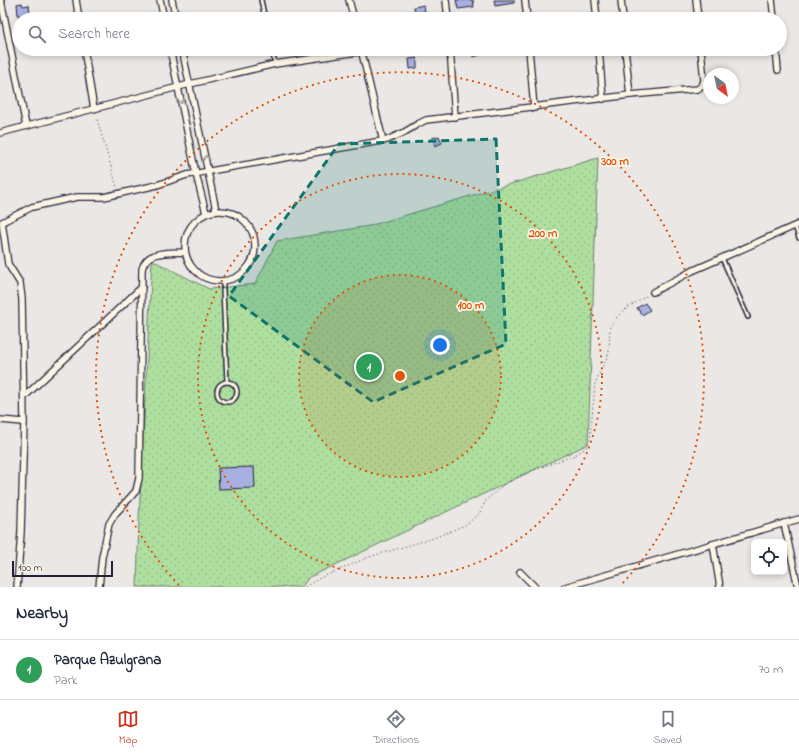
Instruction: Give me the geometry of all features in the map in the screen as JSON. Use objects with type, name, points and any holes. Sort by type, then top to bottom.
[{"type":"street","points":[[1,0],[3,25],[26,126]]},
{"type":"street","points":[[76,0],[78,12]]},
{"type":"street","points":[[160,0],[163,12]]},
{"type":"street","points":[[172,0],[175,12]]},
{"type":"street","points":[[350,0],[353,12]]},
{"type":"street","points":[[446,0],[447,12]]},
{"type":"street","points":[[525,0],[526,12]]},
{"type":"street","points":[[595,0],[596,12]]},
{"type":"street","points":[[621,0],[622,12]]},
{"type":"street","points":[[696,0],[697,12]]},
{"type":"street","points":[[772,0],[773,12]]},
{"type":"street","points":[[85,56],[94,109]]},
{"type":"street","points":[[171,56],[196,174],[206,213]]},
{"type":"street","points":[[184,56],[216,210]]},
{"type":"street","points":[[0,132],[275,64],[325,56]]},
{"type":"street","points":[[363,56],[383,140]]},
{"type":"street","points":[[451,56],[455,117]]},
{"type":"street","points":[[530,56],[534,108]]},
{"type":"street","points":[[600,56],[603,98]]},
{"type":"street","points":[[626,56],[630,95]]},
{"type":"street","points":[[17,587],[21,532],[24,422],[22,299],[20,283],[8,264],[1,220],[32,207],[77,196],[104,197],[157,185],[187,175],[388,140],[403,134],[426,120],[534,108],[603,98],[698,89],[703,84],[704,80],[702,56]]},
{"type":"street","points":[[777,56],[778,70]]},
{"type":"street","points":[[216,210],[227,211],[237,215],[246,222],[252,231],[255,242],[254,253],[250,263],[243,272],[223,285],[196,272],[188,263],[185,252],[185,240],[189,229],[196,219],[206,213],[216,210]]},
{"type":"street","points":[[653,292],[692,271],[797,225]]},
{"type":"street","points":[[99,587],[102,557],[109,524],[115,514],[136,491],[139,478],[142,287],[144,263],[149,257],[156,254],[185,252]]},
{"type":"street","points":[[24,397],[139,288],[142,287]]},
{"type":"street","points":[[0,420],[24,422]]},
{"type":"street","points":[[565,587],[799,519]]},
{"type":"street","points":[[784,523],[798,587]]},
{"type":"street","points":[[713,544],[720,587]]},
{"type":"street","points":[[520,572],[535,587]]},
{"type":"lane","points":[[261,0],[264,12]]},
{"type":"lane","points":[[273,56],[275,64]]},
{"type":"lane","points":[[797,225],[799,238]]},
{"type":"lane","points":[[722,258],[748,317]]},
{"type":"lane","points":[[223,285],[227,382]]},
{"type":"lane","points":[[227,382],[235,386],[237,392],[233,400],[227,402],[221,400],[217,395],[217,392],[219,386],[227,382]]},
{"type":"path","points":[[94,109],[119,194]]},
{"type":"path","points":[[305,587],[318,579],[369,557],[434,538],[465,525],[479,514],[486,500],[503,486],[523,474],[575,455],[586,448],[590,440],[594,383],[609,353],[610,327],[617,317],[627,308],[653,292]]},
{"type":"highlighted area","points":[[496,139],[506,344],[373,402],[229,296],[339,144]]},
{"type":"green space","points":[[598,158],[588,444],[308,578],[302,587],[137,587],[152,260],[209,289],[255,284],[277,241],[369,226]]},
{"type":"building","points":[[456,0],[473,0],[474,7],[458,9]]},
{"type":"building","points":[[494,0],[514,0],[514,3],[495,6]]},
{"type":"building","points":[[22,3],[23,6],[29,5],[30,12],[18,12],[17,4]]},
{"type":"building","points":[[424,5],[425,11],[415,12],[414,7]]},
{"type":"building","points":[[417,58],[417,68],[410,69],[409,59]]},
{"type":"building","points":[[439,136],[442,143],[435,146],[432,138]]},
{"type":"building","points":[[645,303],[650,310],[642,315],[637,308]]},
{"type":"building","points":[[254,467],[255,488],[219,489],[218,468]]},
{"type":"place","name":"Parque Azulgrana","points":[[369,367]]}]
